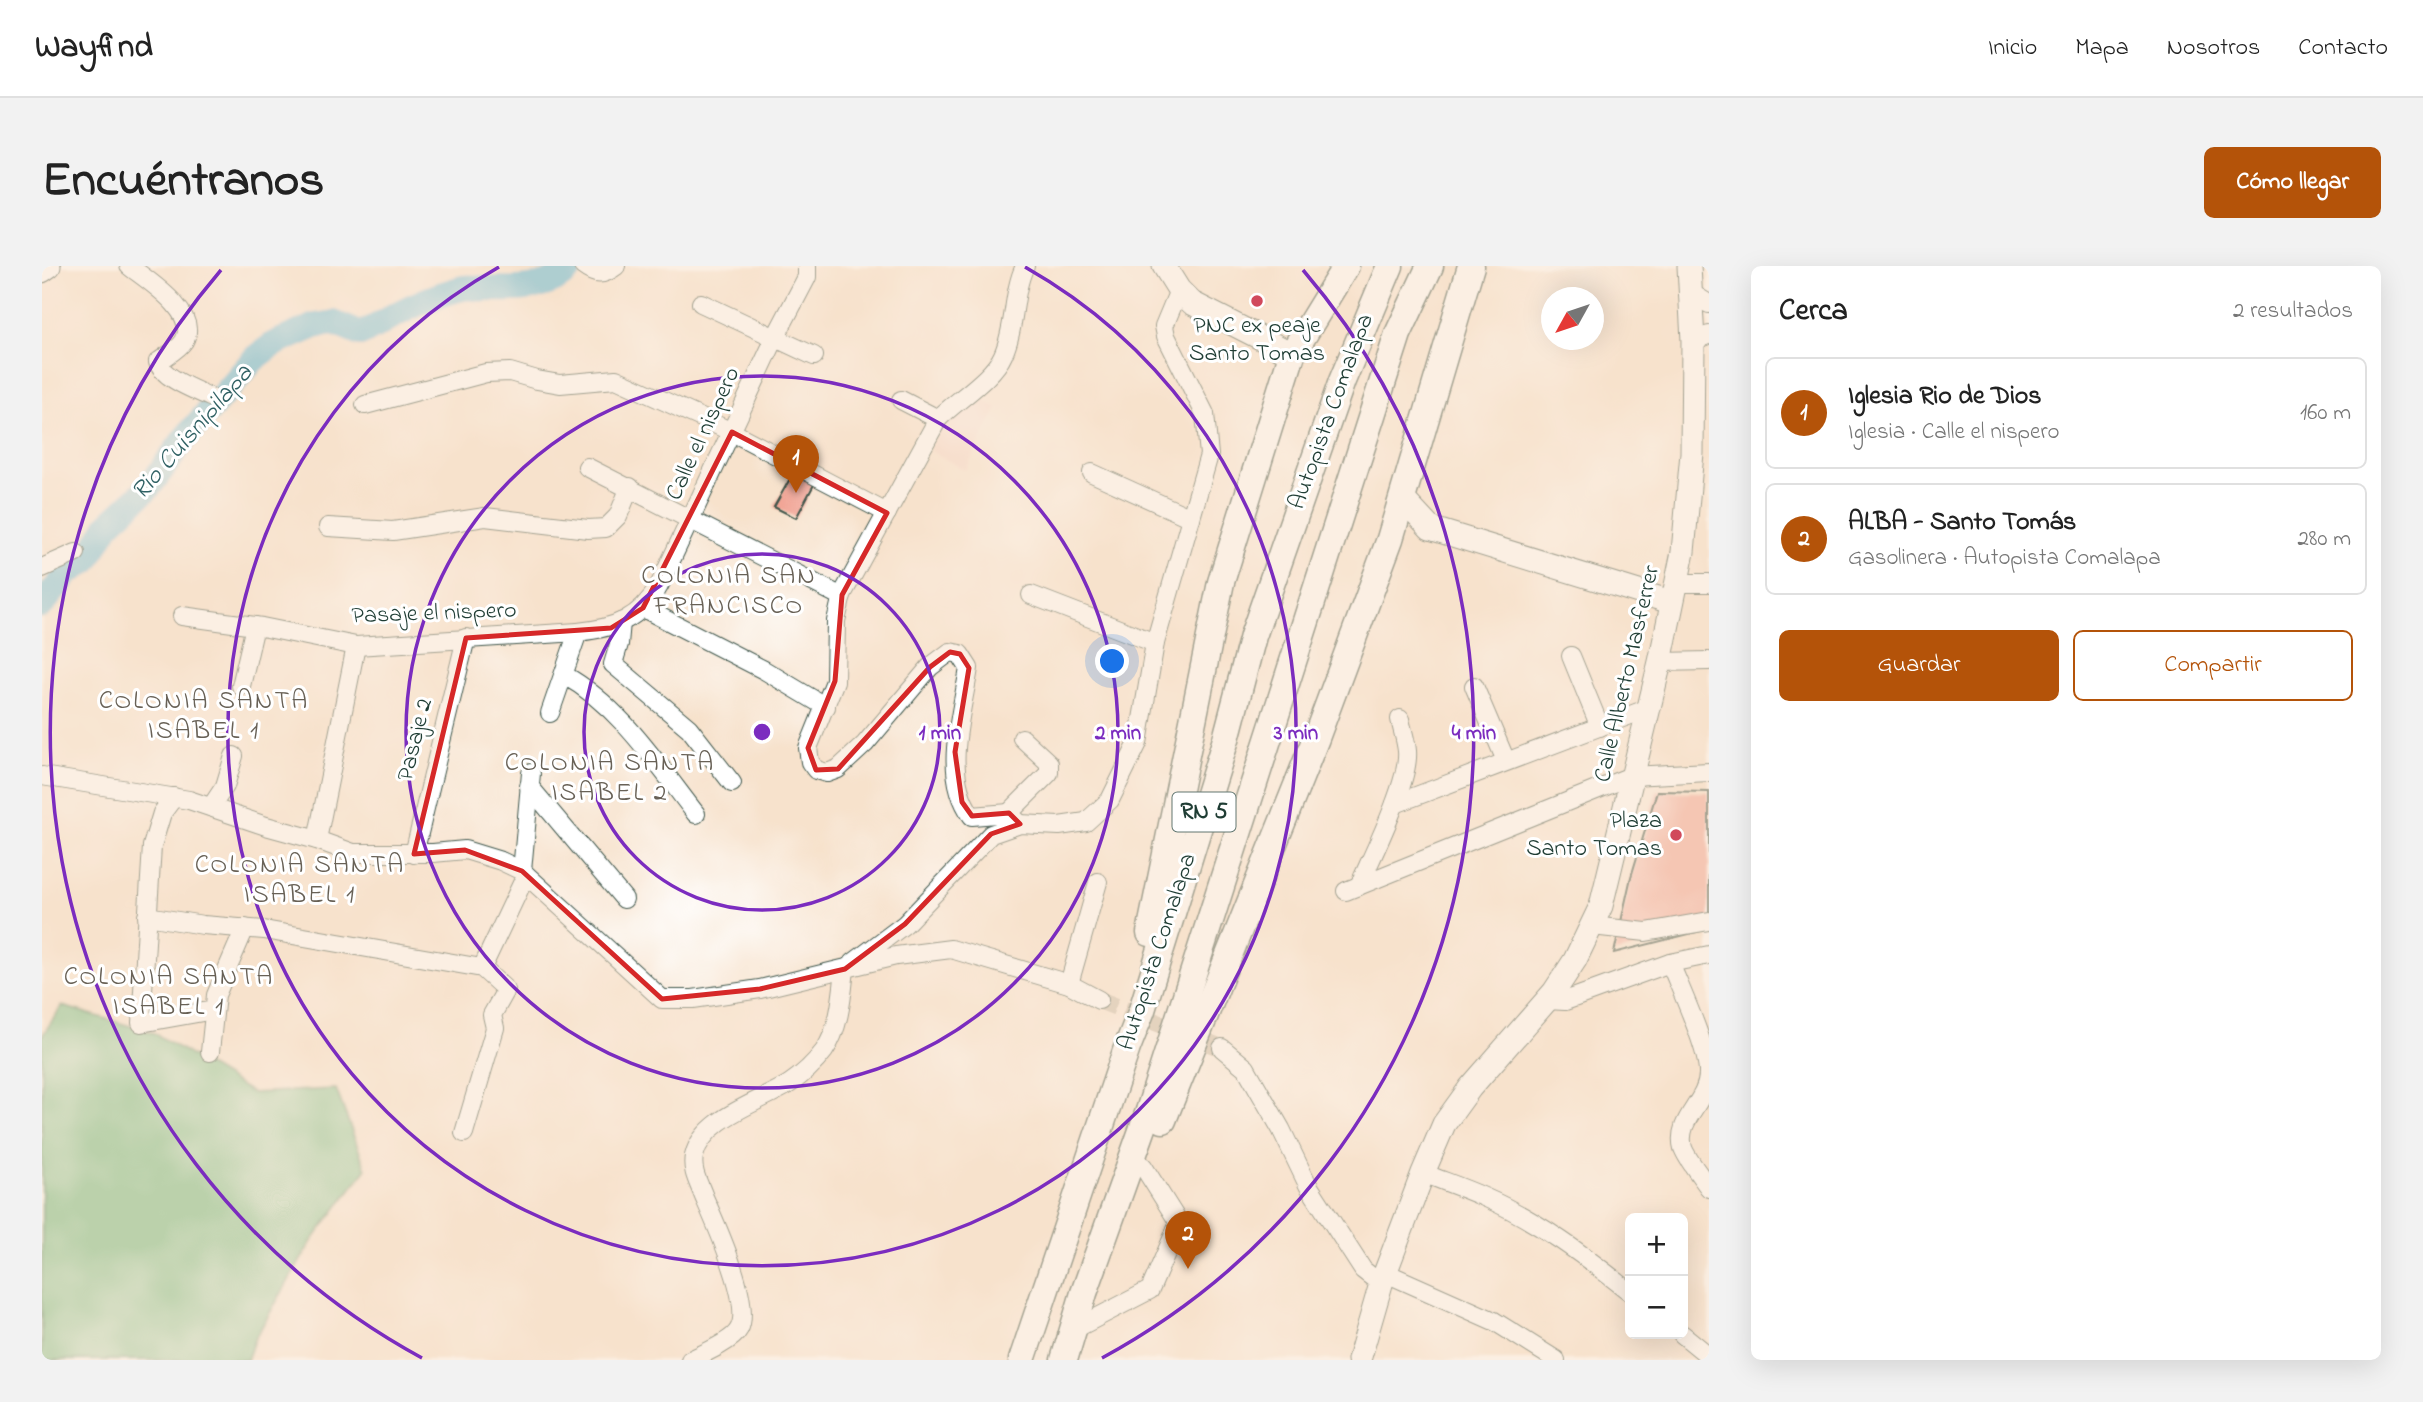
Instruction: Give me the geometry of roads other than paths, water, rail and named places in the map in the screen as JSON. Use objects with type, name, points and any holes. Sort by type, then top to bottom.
[{"type":"highway","points":[[1126,1048],[1131,1004],[1158,901],[1221,582],[1292,354],[1346,266]]},
{"type":"highway","name":"Autopista Comalapa","points":[[1021,1360],[1126,1048],[1142,1010],[1226,739],[1253,636],[1342,381],[1390,266]]},
{"type":"highway","name":"Autopista Comalapa","points":[[1064,1360],[1084,1293],[1149,1111],[1398,334],[1430,266]]},
{"type":"highway","points":[[1084,1293],[1143,1166],[1236,942],[1390,539],[1471,266]]},
{"type":"main road","points":[[42,271],[49,266]]},
{"type":"main road","points":[[1164,266],[1179,290],[1192,303],[1292,354]]},
{"type":"main road","name":"Calle Alberto Masferrer","points":[[1359,1360],[1383,1278],[1423,1173],[1451,1111],[1547,1000],[1575,960],[1601,906],[1660,662],[1683,552],[1701,338],[1700,298],[1689,266]]},
{"type":"main road","points":[[1403,499],[1430,528]]},
{"type":"main road","points":[[1390,539],[1430,528],[1674,593]]},
{"type":"street","points":[[129,266],[183,311],[188,328],[183,342],[158,362],[159,368],[178,382],[210,397]]},
{"type":"street","points":[[583,266],[596,274],[606,273],[616,266]]},
{"type":"street","points":[[1026,266],[1020,276],[1013,322],[1003,355],[992,373],[955,401],[939,419],[842,597],[836,621],[835,681],[808,748],[810,762],[816,770],[827,773],[838,769],[865,744],[930,667],[950,652],[960,654],[968,668],[955,752],[962,802],[972,816],[1059,826],[1086,822],[1110,800],[1138,743],[1155,643],[1209,455],[1205,414],[1166,336],[1164,326],[1179,290]]},
{"type":"street","name":"Calle el nispero","points":[[643,608],[659,586],[692,519],[807,272]]},
{"type":"street","points":[[701,303],[814,356]]},
{"type":"street","points":[[365,405],[486,373],[510,372],[560,384],[616,379],[732,432],[887,513]]},
{"type":"street","points":[[901,400],[939,419]]},
{"type":"street","points":[[587,467],[842,597]]},
{"type":"street","points":[[1092,473],[1191,518]]},
{"type":"street","points":[[328,527],[393,531],[485,517],[588,529],[606,528],[618,516],[630,488]]},
{"type":"street","points":[[42,568],[76,553]]},
{"type":"street","points":[[1674,593],[1709,583]]},
{"type":"street","points":[[1031,595],[1155,643]]},
{"type":"street","points":[[643,608],[764,670],[826,707]]},
{"type":"street","name":"Pasaje el nispero","points":[[182,617],[255,626],[356,646],[611,628],[643,608]]},
{"type":"street","points":[[621,622],[619,644],[613,664],[690,728],[732,783]]},
{"type":"street","points":[[241,686],[255,626]]},
{"type":"street","points":[[550,713],[578,632]]},
{"type":"street","name":"Pasaje 2","points":[[414,854],[466,638]]},
{"type":"street","points":[[317,839],[356,646]]},
{"type":"street","points":[[1571,656],[1600,727]]},
{"type":"street","points":[[1660,662],[1709,661]]},
{"type":"street","points":[[564,675],[587,688],[609,706],[696,814]]},
{"type":"street","points":[[1474,686],[1506,761]]},
{"type":"street","points":[[1395,804],[1649,708]]},
{"type":"street","points":[[1400,719],[1408,753],[1405,771],[1395,804],[1353,888],[1632,776],[1709,772]]},
{"type":"street","points":[[690,1360],[734,1335],[741,1325],[739,1295],[732,1264],[693,1170],[697,1145],[712,1126],[790,1083],[810,1066],[825,1050],[834,1028],[845,969],[905,924],[991,834],[1014,819],[1051,769],[1049,763],[1022,738]]},
{"type":"street","points":[[211,807],[225,786],[234,756]]},
{"type":"street","points":[[42,776],[174,797],[317,839],[353,853],[414,854],[466,850],[500,861],[524,873],[662,999],[693,999],[760,989],[896,956],[951,949],[1069,984],[1099,1000]]},
{"type":"street","points":[[482,968],[524,873],[530,779],[624,899]]},
{"type":"street","points":[[174,797],[162,813],[152,846],[141,1023],[214,1010]]},
{"type":"street","points":[[1069,984],[1098,882]]},
{"type":"street","points":[[148,916],[203,925],[245,928],[482,968],[506,989],[492,1015],[495,1028],[464,1133]]},
{"type":"street","points":[[1592,926],[1646,932],[1709,921]]},
{"type":"street","points":[[210,1052],[216,995],[245,928]]},
{"type":"street","points":[[1547,1000],[1565,1001],[1670,962],[1709,955]]},
{"type":"street","points":[[1670,962],[1706,1058],[1709,1075],[1704,1093],[1681,1130],[1684,1148],[1709,1188]]},
{"type":"street","points":[[1222,1048],[1246,1068],[1281,1129],[1308,1185],[1363,1270],[1494,1321],[1556,1360]]},
{"type":"street","points":[[1073,1330],[1150,1290],[1179,1223],[1143,1166]]},
{"type":"street","points":[[1423,1173],[1486,1198],[1525,1218],[1578,1251],[1625,1288]]},
{"type":"street","points":[[1688,1339],[1709,1356]]},
{"type":"waterway","name":"Rio Cuisnipilapa","points":[[42,605],[68,573],[87,561],[108,525],[149,487],[186,437],[254,359],[274,344],[315,326],[334,323],[360,334],[409,308],[451,291],[469,287],[509,289],[544,285],[564,274],[572,266]]},
{"type":"tunnel","points":[[1099,1000],[1222,1048]]},
{"type":"place","name":"PNC ex peaje Santo Tomas","points":[[1257,301]]},
{"type":"place","name":"Iglesia Rio de Dios","points":[[796,493]]},
{"type":"place","name":"Plaza Santo Tomas","points":[[1676,835]]},
{"type":"place","name":"ALBA - Santo Tomás","points":[[1188,1269]]},
{"type":"district","name":"COLONIA SAN FRANCISCO","points":[[729,592]]},
{"type":"district","name":"COLONIA SANTA ISABEL 1","points":[[204,716]]},
{"type":"district","name":"COLONIA SANTA ISABEL 2","points":[[610,779]]},
{"type":"district","name":"COLONIA SANTA ISABEL 1","points":[[300,881]]},
{"type":"district","name":"COLONIA SANTA ISABEL 1","points":[[169,993]]}]
